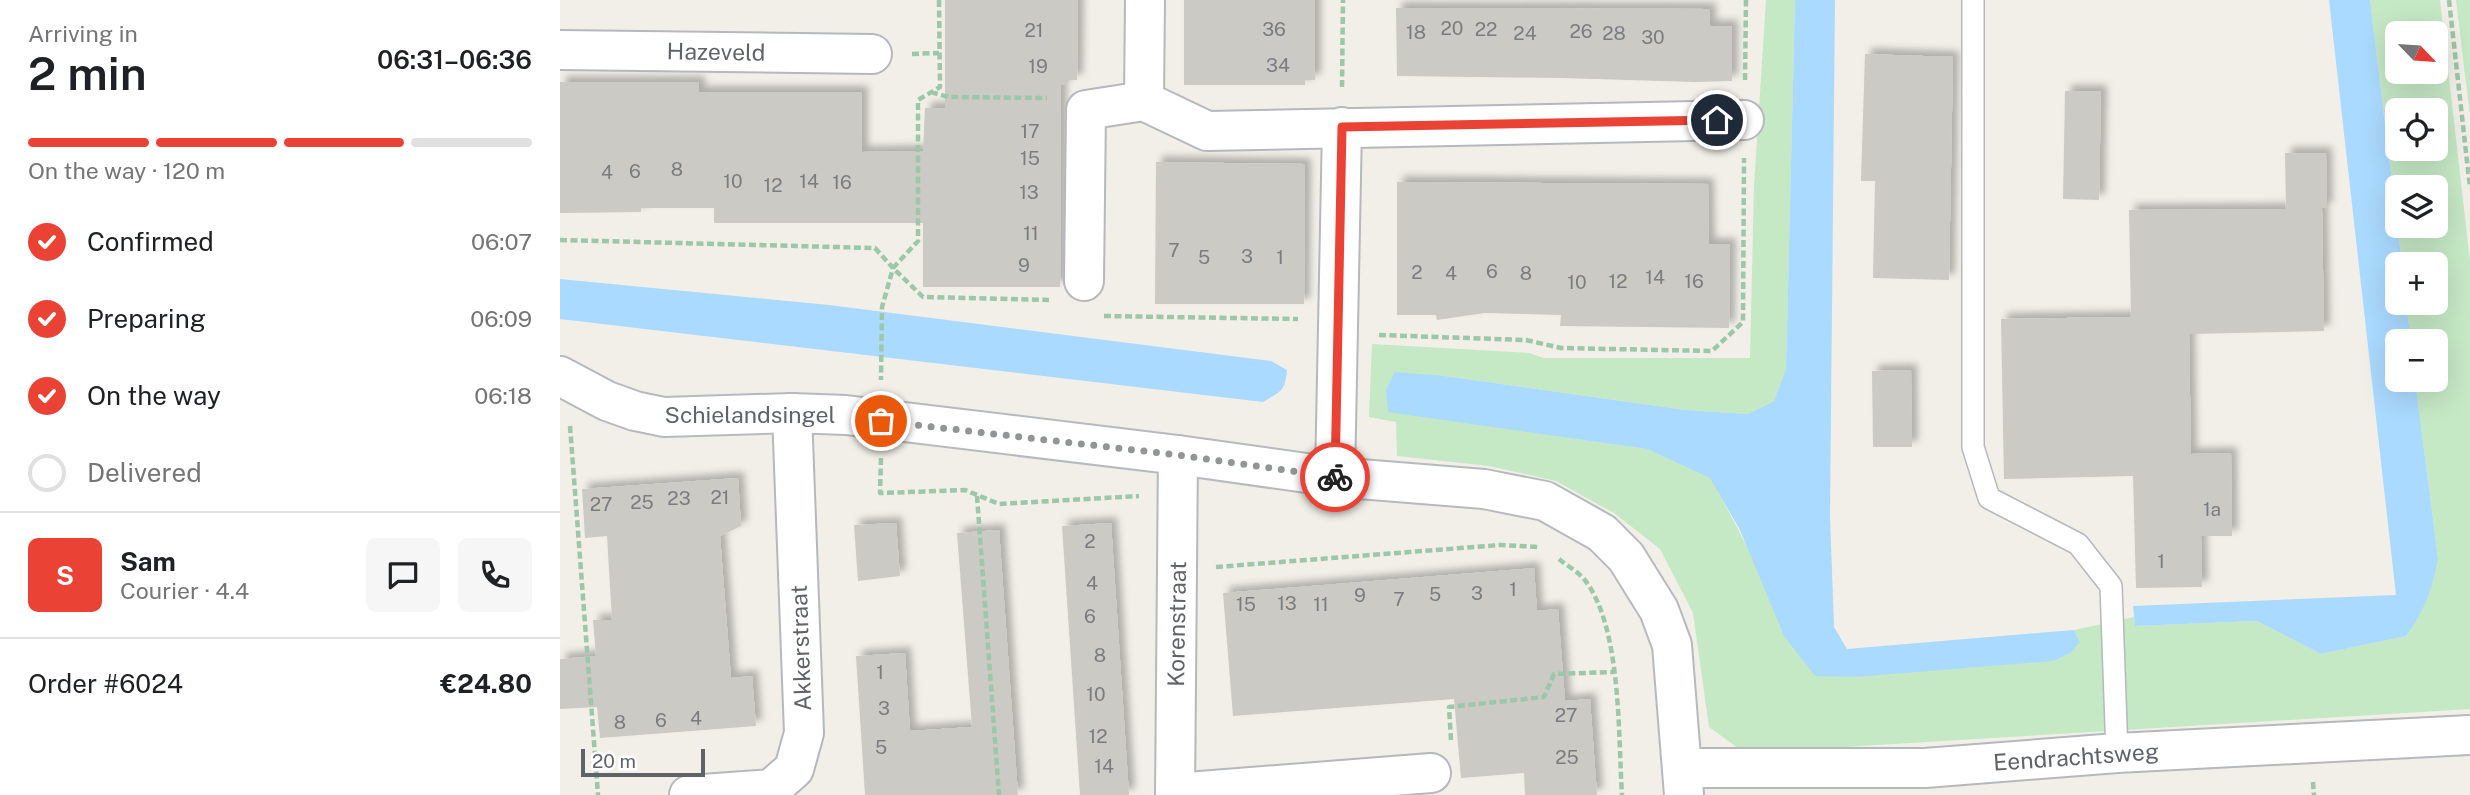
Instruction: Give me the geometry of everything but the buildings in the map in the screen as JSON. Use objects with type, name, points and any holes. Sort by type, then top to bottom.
[{"type":"street","points":[[1144,101],[1145,0]]},
{"type":"street","name":"Hazeveld","points":[[560,50],[872,54]]},
{"type":"street","points":[[1076,291],[1086,110],[1144,101],[1207,131],[1744,120]]},
{"type":"street","points":[[1335,477],[1342,127]]},
{"type":"street","name":"Schielandsingel","points":[[574,383],[607,401],[664,418],[846,415],[1335,477],[1484,489],[1545,501],[1602,533],[1626,557],[1659,610],[1672,645],[1683,781]]},
{"type":"street","name":"Akkerstraat","points":[[689,795],[772,789],[794,769],[804,733],[792,414]]},
{"type":"street","name":"Korenstraat","points":[[1178,455],[1175,794],[1441,762]]},
{"type":"street","name":"Eendrachtsweg","points":[[1683,781],[1926,781],[2117,753],[2470,735]]},
{"type":"lane","points":[[1973,0],[1973,447],[1989,498],[2078,544],[2111,586],[2117,753]]},
{"type":"path","points":[[881,361],[882,307],[893,268],[918,241],[918,100],[940,87],[939,0]]},
{"type":"path","points":[[1342,127],[1343,0]]},
{"type":"path","points":[[560,240],[875,248],[923,297],[1076,291],[1092,316],[1317,320],[1338,334],[1527,340],[1561,348],[1712,351],[1743,322],[1746,0]]},
{"type":"path","points":[[2449,0],[2470,188]]},
{"type":"path","points":[[931,92],[948,97],[1073,99],[1086,110]]},
{"type":"path","points":[[574,383],[570,425],[598,795]]},
{"type":"path","points":[[977,496],[999,795]]},
{"type":"path","points":[[1177,570],[1500,545],[1542,548]]},
{"type":"path","points":[[1553,554],[1583,579],[1601,609],[1613,658],[1622,795]]},
{"type":"path","points":[[1441,762],[1449,707],[1544,698],[1554,674],[1614,673]]},
{"type":"green space","points":[[1766,0],[1795,0],[1786,369],[1774,401],[1748,414],[1686,410],[1445,376],[1388,411],[1647,449],[1711,478],[1815,676],[2080,642],[2074,630],[2134,617],[2135,626],[2257,621],[2321,654],[2406,636],[2438,558],[2417,392],[2448,392],[2448,329],[2409,329],[2408,315],[2448,315],[2448,252],[2401,252],[2399,238],[2448,238],[2448,175],[2391,175],[2390,161],[2448,161],[2448,98],[2385,98],[2385,124],[2370,0],[2440,0],[2442,21],[2385,21],[2385,84],[2448,84],[2448,70],[2470,261],[2470,709],[1745,753],[1709,727],[1693,613],[1660,549],[1614,513],[1556,481],[1489,466],[1397,456],[1396,422],[1369,417],[1372,344],[1530,353],[1543,358],[1750,358],[1754,186]]},
{"type":"green space","points":[[2456,0],[2470,0],[2470,116]]},
{"type":"water","points":[[1795,0],[1835,0],[1830,516],[1834,627],[1847,649],[2074,630],[2080,642],[2070,653],[2053,661],[1855,677],[1815,676],[1784,636],[1740,530],[1710,478],[1647,449],[1388,412],[1386,390],[1395,372],[1445,376],[1686,410],[1748,414],[1774,401],[1786,369]]},
{"type":"water","points":[[2329,0],[2370,0],[2385,124],[2385,161],[2390,161],[2391,175],[2385,175],[2385,238],[2399,238],[2401,252],[2385,252],[2385,315],[2408,315],[2409,329],[2385,329],[2385,392],[2417,392],[2438,558],[2430,590],[2423,608],[2406,636],[2321,654],[2257,621],[2135,626],[2133,606],[2396,595]]},
{"type":"water","points":[[560,279],[829,305],[1271,361],[1287,370],[1281,390],[1263,402],[560,319]]},
{"type":"way so far","points":[[881,421],[1178,455],[1335,477]]},
{"type":"route","points":[[1335,477],[1342,127],[1717,120]]}]
